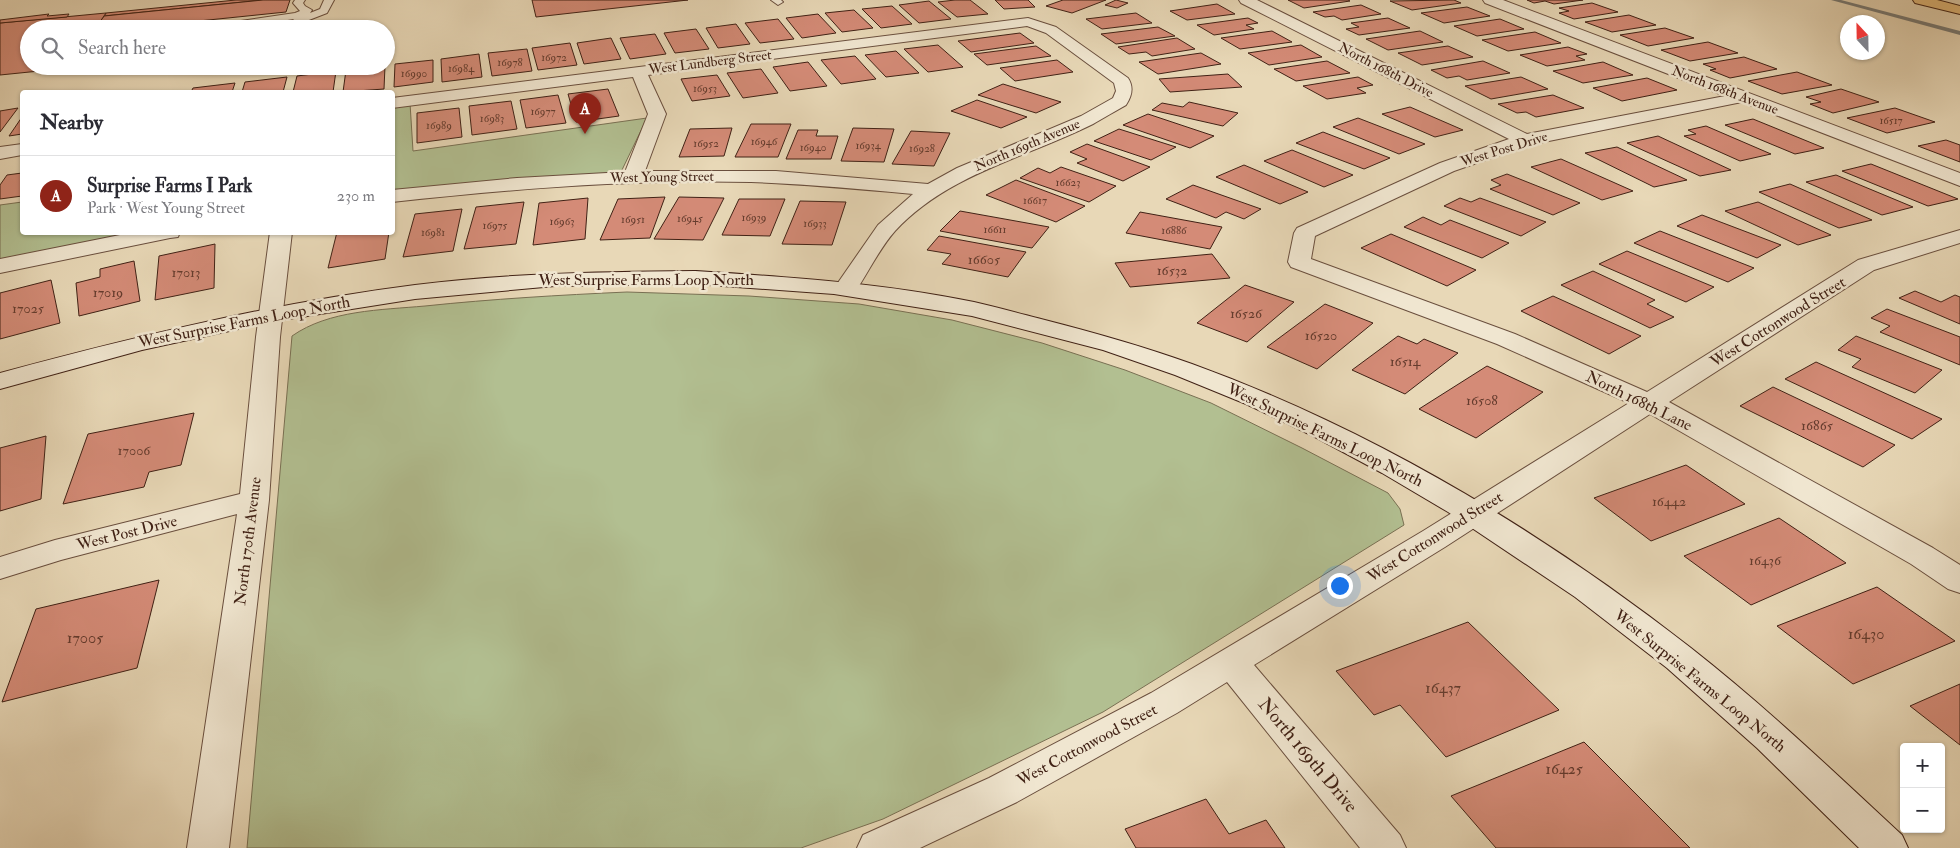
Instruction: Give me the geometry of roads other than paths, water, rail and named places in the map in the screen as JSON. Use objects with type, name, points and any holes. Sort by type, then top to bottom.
[{"type":"highway","points":[[1920,0],[1960,10]]},
{"type":"street","name":"North 168th Drive","points":[[1246,0],[1525,140]]},
{"type":"street","name":"North 168th Avenue","points":[[1490,0],[1960,180]]},
{"type":"street","name":"West Lundberg Street","points":[[395,103],[1028,22]]},
{"type":"street","name":"North 169th Avenue","points":[[848,287],[885,229],[908,207],[931,190],[964,172],[1087,120],[1120,101],[1124,91],[1122,81],[1052,30],[1028,22]]},
{"type":"street","points":[[633,177],[657,114],[638,71]]},
{"type":"street","name":"West Post Drive","points":[[1299,262],[1305,233],[1447,167],[1525,140],[1744,97]]},
{"type":"street","points":[[0,153],[20,150]]},
{"type":"street","name":"West Young Street","points":[[395,196],[534,182],[633,177],[725,176],[835,180],[931,190]]},
{"type":"street","points":[[0,266],[155,235]]},
{"type":"street","name":"North 170th Avenue","points":[[208,848],[254,500],[268,337],[281,235]]},
{"type":"street","name":"West Cottonwood Street","points":[[878,848],[1002,790],[1164,703],[1473,514],[1866,266],[1960,236]]},
{"type":"street","name":"North 168th Lane","points":[[1299,262],[1506,339],[1650,403],[1922,556],[1960,581]]},
{"type":"street","name":"West Surprise Farms Loop North","points":[[0,381],[62,362],[151,340],[272,314],[402,292],[539,280],[619,277],[746,278],[848,287],[925,298],[986,310],[1150,357],[1240,392],[1384,461],[1431,487],[1558,570],[1649,634],[1789,754],[1887,848]]},
{"type":"street","name":"West Post Drive","points":[[0,568],[55,551],[254,500]]},
{"type":"street","name":"North 169th Drive","points":[[1231,662],[1385,848]]},
{"type":"lane","points":[[269,20],[297,16],[306,12],[298,3],[300,0]]},
{"type":"lane","points":[[291,20],[314,12],[318,0]]},
{"type":"lane","points":[[300,20],[324,11],[329,0]]},
{"type":"waterway","points":[[1834,0],[1960,33]]},
{"type":"place","name":"Surprise Farms I Park","points":[[585,134]]}]
